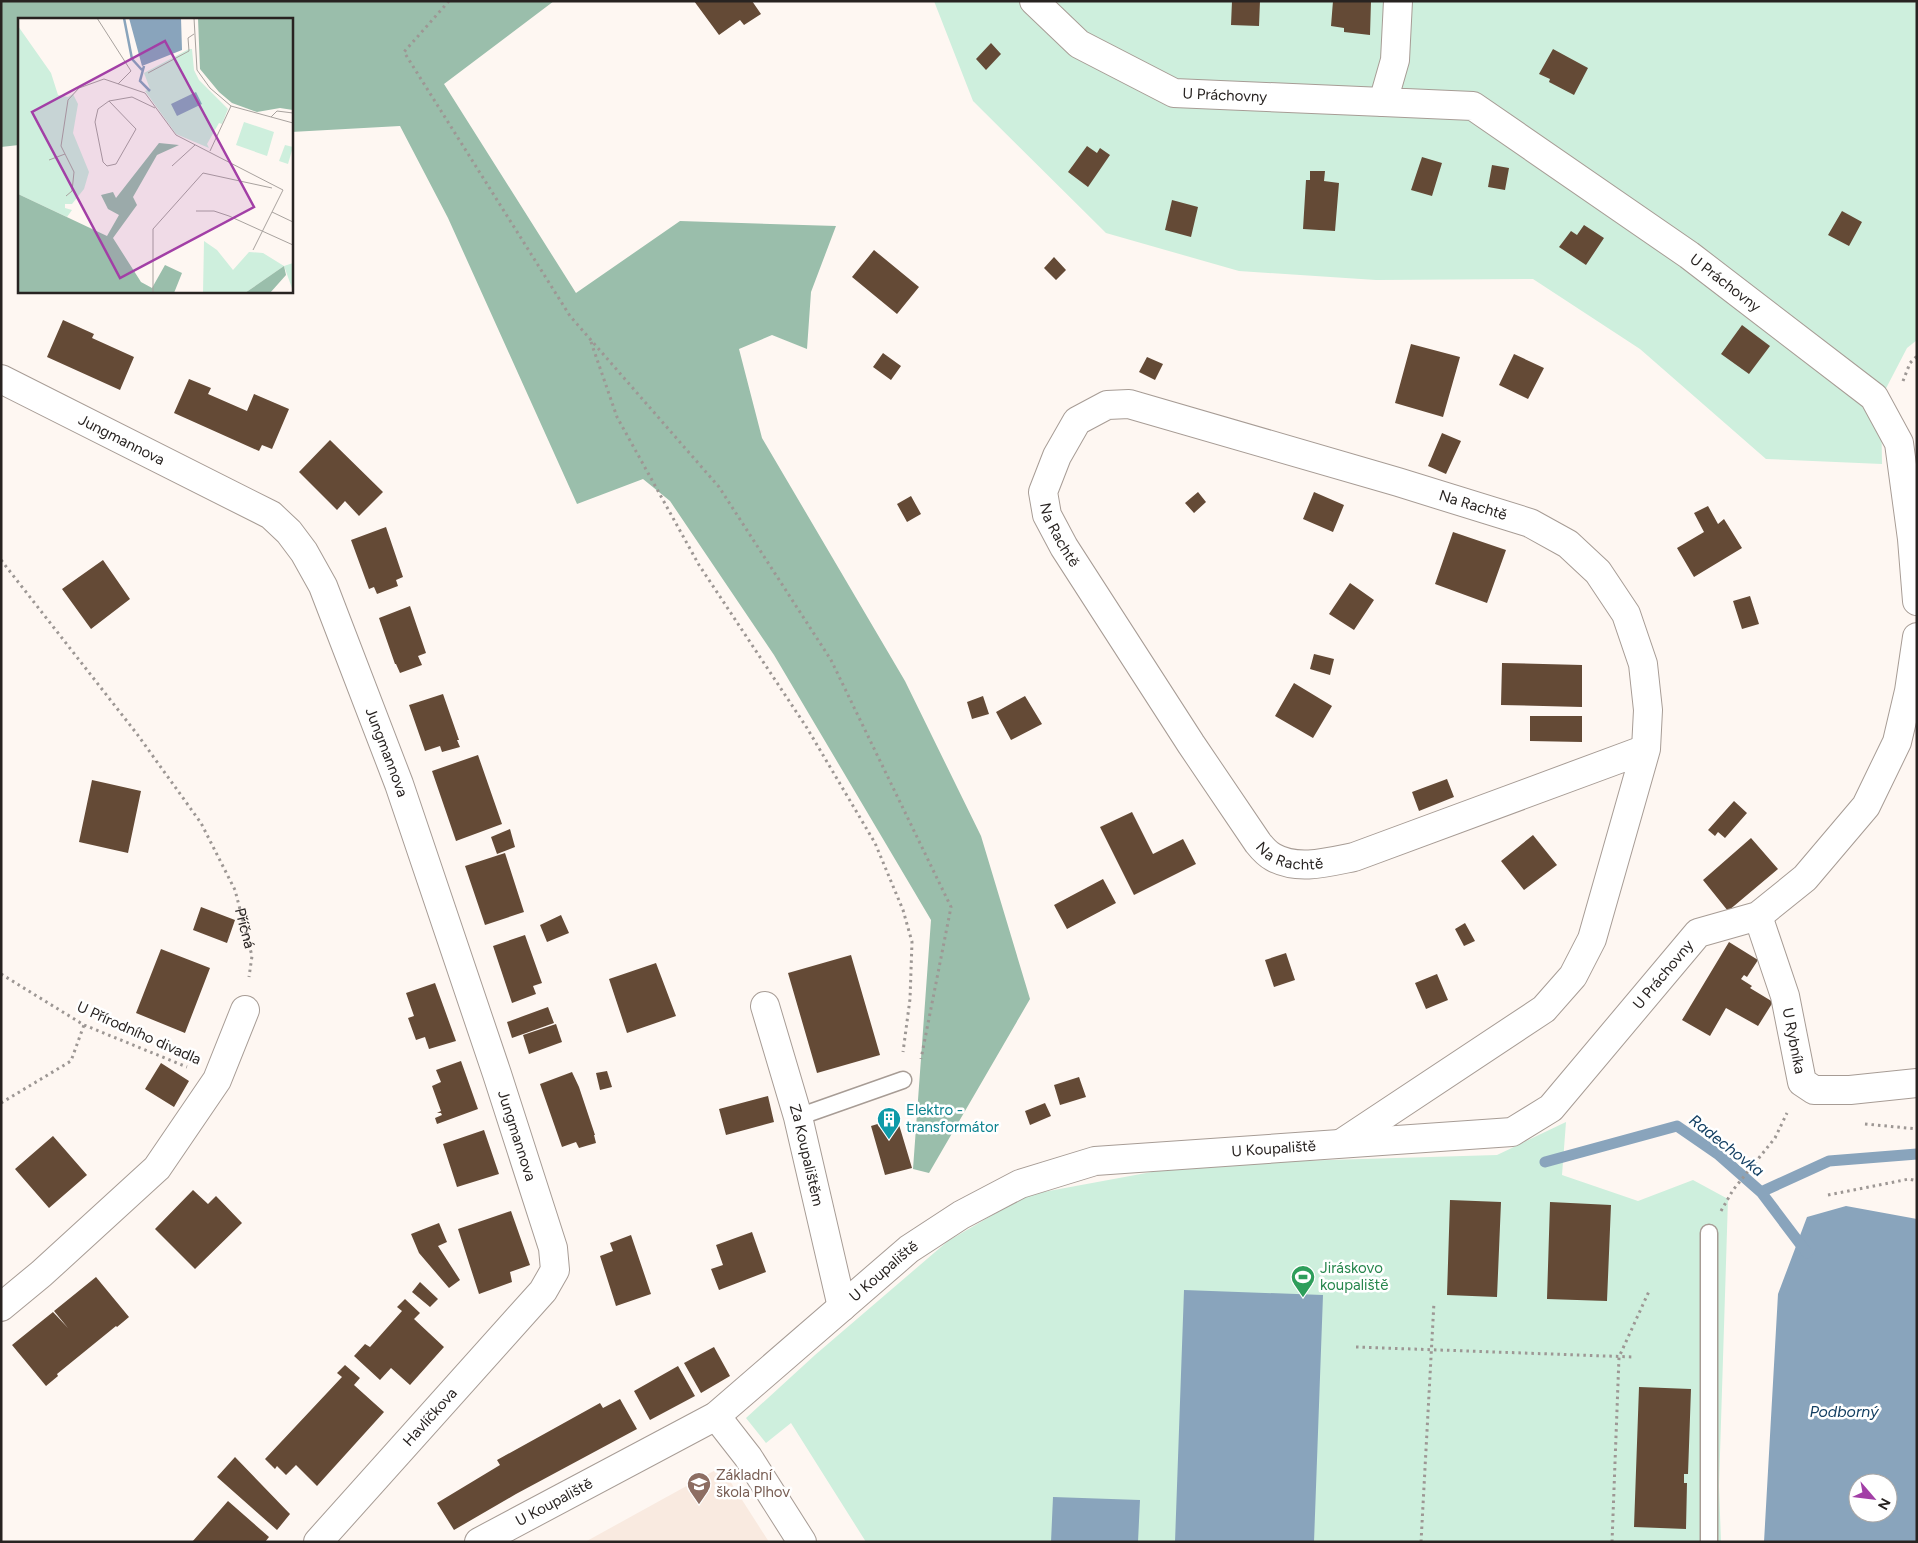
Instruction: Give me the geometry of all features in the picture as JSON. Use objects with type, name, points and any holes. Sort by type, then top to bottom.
[{"type":"street","name":"U Práchovny","points":[[1034,1],[1079,44],[1174,93],[1473,106],[1690,255],[1874,397],[1899,443],[1912,539],[1917,601]]},
{"type":"street","points":[[1383,102],[1395,60],[1398,1]]},
{"type":"street","name":"Jungmannova","points":[[1,379],[271,515],[289,532],[304,552],[323,586],[399,784],[497,1074],[552,1248],[555,1270],[543,1291]]},
{"type":"street","name":"Na Rachtě","points":[[1342,1143],[1544,1009],[1573,976],[1592,939],[1646,749],[1648,710],[1643,664],[1626,614],[1592,566],[1568,544],[1530,523],[1398,482],[1129,404],[1106,405],[1077,421],[1057,456],[1043,492],[1047,515],[1070,555],[1202,760],[1258,844],[1272,856],[1288,863],[1319,864],[1354,857],[1646,749]]},
{"type":"street","name":"U Práchovny","points":[[1342,1143],[1512,1132],[1551,1108],[1698,933],[1758,916],[1805,878],[1866,806],[1897,742],[1909,691],[1917,636]]},
{"type":"street","name":"U Rybníka","points":[[1758,916],[1785,996],[1802,1082],[1814,1090],[1850,1090],[1917,1084]]},
{"type":"street","name":"Za Koupalištěm","points":[[765,1006],[798,1117],[842,1307]]},
{"type":"street","points":[[1,1307],[41,1274],[157,1168],[217,1080],[245,1010]]},
{"type":"street","name":"U Koupaliště","points":[[479,1542],[716,1416],[909,1249],[961,1215],[1020,1184],[1095,1161],[1342,1143]]},
{"type":"street","name":"Havlíčkova","points":[[318,1542],[543,1291]]},
{"type":"street","points":[[716,1416],[748,1457],[802,1542]]},
{"type":"lane","points":[[798,1117],[901,1081]]},
{"type":"lane","points":[[1708,1233],[1709,1542]]},
{"type":"path","points":[[449,1],[404,52],[570,316],[591,340],[719,487],[831,660],[951,907],[916,1087],[901,1081],[910,1000],[912,942],[903,910],[875,844],[807,728],[699,565],[617,417],[591,340]]},
{"type":"path","name":"Příčná","points":[[1,560],[137,734],[201,823],[235,890],[252,956],[245,1010]]},
{"type":"path","name":"U Přírodního divadla","points":[[1,974],[84,1025],[217,1080]]},
{"type":"path","points":[[1,1103],[71,1061],[84,1025]]},
{"type":"path","points":[[1708,1233],[1733,1190],[1775,1138]]},
{"type":"path","points":[[1828,1195],[1909,1179],[1917,1181]]},
{"type":"path","points":[[1612,1542],[1619,1357],[1650,1289]]},
{"type":"path","points":[[1421,1542],[1434,1302]]},
{"type":"path","points":[[1356,1347],[1634,1357]]},
{"type":"shaded area","name":"Základní škola Plhov","points":[[721,1467],[769,1542],[585,1542]]},
{"type":"green space","points":[[1,1],[554,1],[444,84],[576,293],[680,221],[836,226],[811,292],[807,349],[772,335],[739,349],[762,438],[905,681],[981,836],[1030,999],[929,1173],[913,1169],[931,920],[774,655],[670,501],[643,479],[577,504],[448,218],[400,126],[292,132],[292,18],[18,18],[18,145],[1,147]]},
{"type":"green space","points":[[934,1],[1917,1],[1917,340],[1907,348],[1881,398],[1882,464],[1766,459],[1640,349],[1533,279],[1376,280],[1239,271],[1106,233],[973,101]]},
{"type":"green space","name":"Jiráskovo koupaliště","points":[[1566,1122],[1562,1175],[1638,1201],[1693,1180],[1728,1199],[1719,1486],[1721,1542],[866,1542],[791,1423],[766,1443],[746,1418],[815,1355],[948,1241],[1027,1195],[1195,1164],[1497,1155]]},
{"type":"water","name":"Podborný","points":[[1846,1206],[1917,1219],[1917,1542],[1764,1542],[1778,1294],[1807,1217]]},
{"type":"water","points":[[1184,1290],[1323,1295],[1314,1542],[1175,1542]]},
{"type":"water","points":[[1053,1497],[1140,1500],[1138,1542],[1051,1542]]},
{"type":"building","points":[[694,1],[752,1],[761,14],[744,25],[740,20],[719,35]]},
{"type":"building","points":[[1232,1],[1260,1],[1259,26],[1231,25]]},
{"type":"building","points":[[1333,1],[1371,1],[1370,35],[1344,32],[1344,28],[1331,26]]},
{"type":"building","points":[[991,43],[1001,54],[986,70],[976,59]]},
{"type":"building","points":[[1553,49],[1588,68],[1574,95],[1549,82],[1550,79],[1539,74]]},
{"type":"building","points":[[1087,146],[1097,153],[1100,148],[1110,155],[1088,187],[1068,172]]},
{"type":"building","points":[[1422,157],[1442,163],[1432,196],[1411,190]]},
{"type":"building","points":[[1492,165],[1509,168],[1505,190],[1488,187]]},
{"type":"building","points":[[1310,171],[1325,171],[1324,181],[1339,183],[1335,231],[1303,229],[1306,180],[1310,180]]},
{"type":"building","points":[[1172,200],[1198,207],[1191,237],[1165,230]]},
{"type":"building","points":[[1842,211],[1862,222],[1849,246],[1828,235]]},
{"type":"building","points":[[1584,225],[1604,238],[1586,265],[1559,247],[1571,231],[1577,235]]},
{"type":"building","points":[[874,250],[919,287],[897,314],[852,277]]},
{"type":"building","points":[[1054,257],[1066,270],[1056,280],[1044,268]]},
{"type":"building","points":[[63,320],[94,334],[92,338],[134,357],[120,390],[47,357]]},
{"type":"building","points":[[1742,325],[1770,346],[1749,374],[1721,354]]},
{"type":"building","points":[[1411,344],[1460,357],[1443,417],[1395,403]]},
{"type":"building","points":[[883,353],[901,366],[891,380],[873,367]]},
{"type":"building","points":[[1514,354],[1544,368],[1528,399],[1499,385]]},
{"type":"building","points":[[1147,357],[1163,364],[1155,380],[1139,372]]},
{"type":"building","points":[[189,379],[211,388],[208,394],[247,411],[254,394],[289,409],[272,449],[262,445],[259,451],[174,413]]},
{"type":"building","points":[[1442,433],[1461,441],[1446,474],[1428,466]]},
{"type":"building","points":[[330,440],[383,492],[359,516],[345,501],[337,510],[299,472]]},
{"type":"building","points":[[1198,492],[1206,502],[1194,513],[1185,503]]},
{"type":"building","points":[[1314,492],[1344,505],[1333,532],[1303,519]]},
{"type":"building","points":[[911,496],[921,514],[907,522],[897,504]]},
{"type":"building","points":[[1708,506],[1718,524],[1724,519],[1742,548],[1694,577],[1677,548],[1704,532],[1694,513]]},
{"type":"building","points":[[386,527],[403,577],[396,580],[398,586],[377,594],[374,587],[369,589],[351,540]]},
{"type":"building","points":[[1453,532],[1506,550],[1487,603],[1435,584]]},
{"type":"building","points":[[103,560],[130,599],[91,629],[62,589]]},
{"type":"building","points":[[1350,583],[1374,600],[1354,630],[1329,614]]},
{"type":"building","points":[[1750,596],[1759,624],[1742,629],[1733,601]]},
{"type":"building","points":[[410,606],[426,653],[418,656],[422,665],[400,673],[379,618]]},
{"type":"building","points":[[1314,654],[1334,659],[1330,675],[1310,669]]},
{"type":"building","points":[[1502,663],[1582,665],[1582,707],[1501,705]]},
{"type":"building","points":[[1294,683],[1332,706],[1313,738],[1275,716]]},
{"type":"building","points":[[443,694],[460,747],[442,752],[440,746],[425,751],[409,705]]},
{"type":"building","points":[[983,696],[989,714],[972,719],[967,702]]},
{"type":"building","points":[[1025,696],[1042,724],[1011,740],[996,712]]},
{"type":"building","points":[[1530,716],[1582,716],[1582,742],[1530,741]]},
{"type":"building","points":[[478,755],[502,824],[456,841],[432,771]]},
{"type":"building","points":[[1447,779],[1454,797],[1419,811],[1412,792]]},
{"type":"building","points":[[92,780],[141,791],[128,853],[79,842]]},
{"type":"building","points":[[1734,801],[1747,813],[1725,838],[1718,832],[1715,836],[1708,830]]},
{"type":"building","points":[[1132,812],[1153,854],[1183,839],[1196,864],[1134,895],[1100,827]]},
{"type":"building","points":[[510,829],[515,847],[497,854],[491,837]]},
{"type":"building","points":[[1533,835],[1557,865],[1524,890],[1501,861]]},
{"type":"building","points":[[1751,838],[1778,869],[1728,911],[1703,880]]},
{"type":"building","points":[[505,853],[524,912],[485,925],[465,866]]},
{"type":"building","points":[[1103,879],[1116,903],[1067,929],[1054,905]]},
{"type":"building","points":[[201,907],[235,920],[227,943],[193,930]]},
{"type":"building","points":[[561,915],[569,933],[547,942],[540,925]]},
{"type":"building","points":[[1465,923],[1475,941],[1464,946],[1455,929]]},
{"type":"building","points":[[525,935],[542,983],[533,986],[536,994],[512,1003],[493,946]]},
{"type":"building","points":[[1729,942],[1758,960],[1747,977],[1744,975],[1741,979],[1752,986],[1750,988],[1773,1002],[1758,1026],[1726,1008],[1710,1036],[1682,1020]]},
{"type":"building","points":[[161,949],[210,968],[185,1033],[136,1013]]},
{"type":"building","points":[[1286,953],[1295,980],[1274,987],[1265,960]]},
{"type":"building","points":[[851,955],[880,1055],[817,1073],[788,973]]},
{"type":"building","points":[[656,963],[676,1016],[627,1033],[609,979]]},
{"type":"building","points":[[1437,974],[1448,1000],[1426,1009],[1415,983]]},
{"type":"building","points":[[435,983],[456,1041],[429,1049],[425,1037],[416,1040],[408,1018],[414,1016],[406,993]]},
{"type":"building","points":[[548,1007],[554,1023],[512,1038],[507,1022]]},
{"type":"building","points":[[556,1024],[562,1042],[529,1054],[523,1035]]},
{"type":"building","points":[[461,1061],[478,1109],[437,1124],[435,1118],[442,1115],[437,1113],[441,1111],[432,1086],[441,1082],[436,1070]]},
{"type":"building","points":[[161,1063],[189,1081],[174,1107],[145,1089]]},
{"type":"building","points":[[607,1071],[612,1087],[600,1090],[596,1073]]},
{"type":"building","points":[[572,1072],[579,1087],[596,1143],[579,1148],[576,1142],[562,1147],[540,1084]]},
{"type":"building","points":[[1079,1077],[1086,1097],[1060,1105],[1054,1085]]},
{"type":"building","points":[[768,1096],[774,1122],[726,1135],[719,1109]]},
{"type":"building","points":[[1045,1103],[1051,1116],[1030,1125],[1025,1111]]},
{"type":"building","name":"Elektro - transformátor","points":[[897,1118],[912,1168],[885,1175],[871,1126]]},
{"type":"building","points":[[484,1130],[499,1174],[457,1187],[443,1144]]},
{"type":"building","points":[[53,1136],[87,1175],[49,1208],[15,1169]]},
{"type":"building","points":[[193,1190],[208,1204],[216,1196],[242,1223],[195,1269],[155,1229]]},
{"type":"building","points":[[1450,1200],[1501,1202],[1497,1297],[1447,1295]]},
{"type":"building","points":[[1550,1202],[1611,1205],[1607,1301],[1547,1299]]},
{"type":"building","points":[[511,1211],[530,1265],[510,1272],[512,1282],[479,1294],[458,1229]]},
{"type":"building","points":[[439,1223],[447,1242],[438,1246],[460,1280],[449,1288],[419,1253],[411,1234]]},
{"type":"building","points":[[752,1232],[766,1272],[719,1290],[711,1269],[723,1265],[716,1245]]},
{"type":"building","points":[[631,1235],[651,1294],[616,1306],[600,1256],[613,1251],[610,1243]]},
{"type":"building","points":[[96,1277],[129,1317],[57,1374],[58,1376],[46,1386],[12,1345],[53,1312],[68,1328],[54,1311]]},
{"type":"building","points":[[420,1282],[438,1299],[430,1307],[412,1292]]},
{"type":"building","points":[[405,1299],[420,1313],[414,1319],[444,1347],[410,1385],[391,1368],[380,1380],[354,1356],[365,1344],[370,1347],[402,1311],[397,1307]]},
{"type":"building","points":[[714,1347],[730,1376],[701,1393],[684,1363]]},
{"type":"building","points":[[345,1365],[360,1378],[354,1385],[384,1412],[317,1486],[296,1465],[286,1475],[277,1466],[275,1469],[265,1459],[342,1377],[337,1373]]},
{"type":"building","points":[[678,1366],[695,1396],[650,1420],[634,1391]]},
{"type":"building","points":[[1639,1387],[1691,1389],[1688,1474],[1684,1474],[1684,1483],[1687,1483],[1686,1529],[1634,1527]]},
{"type":"building","points":[[620,1399],[637,1429],[516,1494],[454,1530],[437,1503],[500,1465],[497,1460],[600,1403],[603,1408]]},
{"type":"building","points":[[235,1457],[290,1514],[277,1530],[217,1477]]},
{"type":"building","points":[[228,1501],[269,1537],[265,1542],[192,1542]]},
{"type":"waterway","name":"Radechovka","points":[[1545,1162],[1677,1126],[1719,1155],[1761,1192],[1807,1253]]},
{"type":"waterway","name":"Radechovka","points":[[1761,1192],[1829,1161],[1917,1154]]},
{"type":"place","name":"Elektro - transformátor","points":[[889,1140]]},
{"type":"place","name":"Jiráskovo koupaliště","points":[[1303,1298]]},
{"type":"place","name":"Základní škola Plhov","points":[[699,1505]]}]
